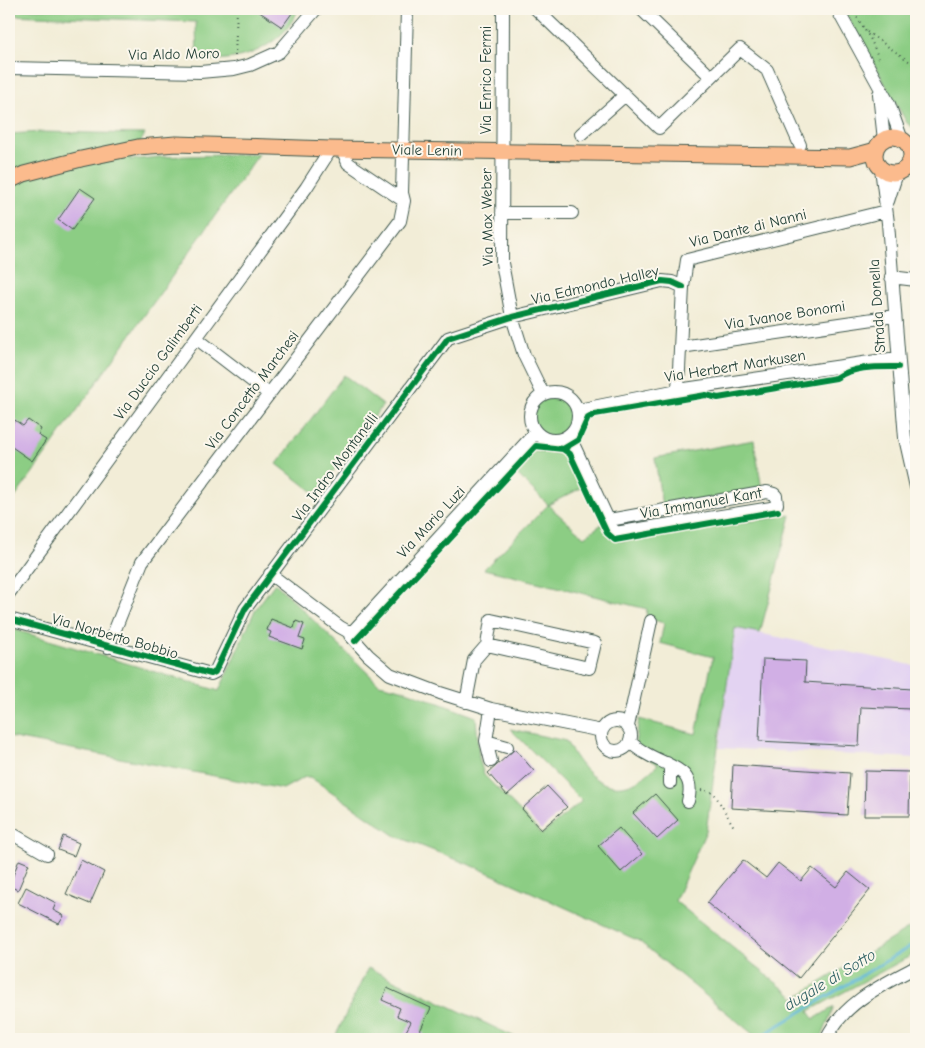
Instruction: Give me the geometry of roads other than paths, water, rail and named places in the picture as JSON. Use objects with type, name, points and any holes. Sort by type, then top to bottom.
[{"type":"main road","name":"Viale Lenin","points":[[9,181],[24,174],[81,158],[138,147],[176,144],[337,149],[850,157],[880,155],[893,138],[909,145]]},
{"type":"main road","points":[[880,155],[891,173],[907,168],[911,156],[909,145]]},
{"type":"street","name":"Via Aldo Moro","points":[[9,68],[200,72],[250,66],[279,52],[316,9]]},
{"type":"street","name":"Via Concetto Marchesi","points":[[108,647],[142,562],[400,221],[404,201],[407,9]]},
{"type":"street","name":"Via Enrico Fermi","points":[[502,152],[503,9]]},
{"type":"street","points":[[536,9],[659,128],[710,76],[740,49],[767,70],[800,145]]},
{"type":"street","points":[[642,9],[710,76]]},
{"type":"street","points":[[837,9],[876,79],[909,145]]},
{"type":"street","name":"Strada Donella","points":[[876,79],[880,155],[892,278],[897,358],[906,442],[916,487]]},
{"type":"street","points":[[582,134],[624,96]]},
{"type":"street","points":[[337,149],[348,163],[404,201]]},
{"type":"street","name":"Via Duccio Galimberti","points":[[9,593],[306,188],[337,149]]},
{"type":"street","name":"Via Max Weber","points":[[502,152],[502,263],[512,317],[524,355],[543,394]]},
{"type":"street","points":[[886,211],[889,192],[907,168]]},
{"type":"street","name":"Via Dante di Nanni","points":[[678,390],[685,264],[691,257],[886,211]]},
{"type":"street","points":[[502,212],[572,213]]},
{"type":"street","points":[[664,281],[685,264]]},
{"type":"street","points":[[892,278],[916,280]]},
{"type":"street","name":"Via Edmondo Halley","points":[[512,317],[664,281],[683,287]]},
{"type":"street","name":"Via Ivanoe Bonomi","points":[[681,347],[894,316]]},
{"type":"street","name":"Via Indro Montanelli","points":[[215,672],[246,609],[270,574],[448,338],[512,317]]},
{"type":"street","points":[[196,338],[269,394]]},
{"type":"street","name":"Via Herbert Markusen","points":[[578,410],[678,390],[897,358]]},
{"type":"street","points":[[550,392],[564,394],[575,404],[578,410],[577,423],[570,435],[556,441],[549,440],[535,432],[531,426],[530,411],[537,399],[543,394],[550,392]]},
{"type":"street","name":"Via Mario Luzi","points":[[349,632],[355,629],[535,432]]},
{"type":"street","name":"Via Immanuel Kant","points":[[570,435],[613,531],[620,533],[771,508],[776,504],[776,496],[768,492],[609,520]]},
{"type":"street","points":[[270,574],[349,632],[368,655],[390,674],[491,710],[602,731]]},
{"type":"street","name":"Via Norberto Bobbio","points":[[9,619],[205,674],[215,672]]},
{"type":"street","points":[[466,702],[474,660],[487,645],[491,620],[595,643],[589,668],[487,645]]},
{"type":"street","points":[[628,726],[651,621]]},
{"type":"street","points":[[491,710],[486,741],[491,761]]},
{"type":"street","points":[[620,721],[628,726],[632,734],[630,743],[620,751],[610,751],[601,740],[602,731],[611,722],[620,721]]},
{"type":"street","points":[[486,741],[497,742],[507,747]]},
{"type":"street","points":[[630,743],[648,755],[667,763],[687,777],[689,796]]},
{"type":"street","points":[[667,763],[670,768],[670,783]]},
{"type":"street","points":[[9,832],[47,854]]},
{"type":"street","points":[[826,1039],[839,1018],[855,1003],[916,967]]},
{"type":"waterway","name":"dugale di Sotto","points":[[756,1039],[916,943]]}]
